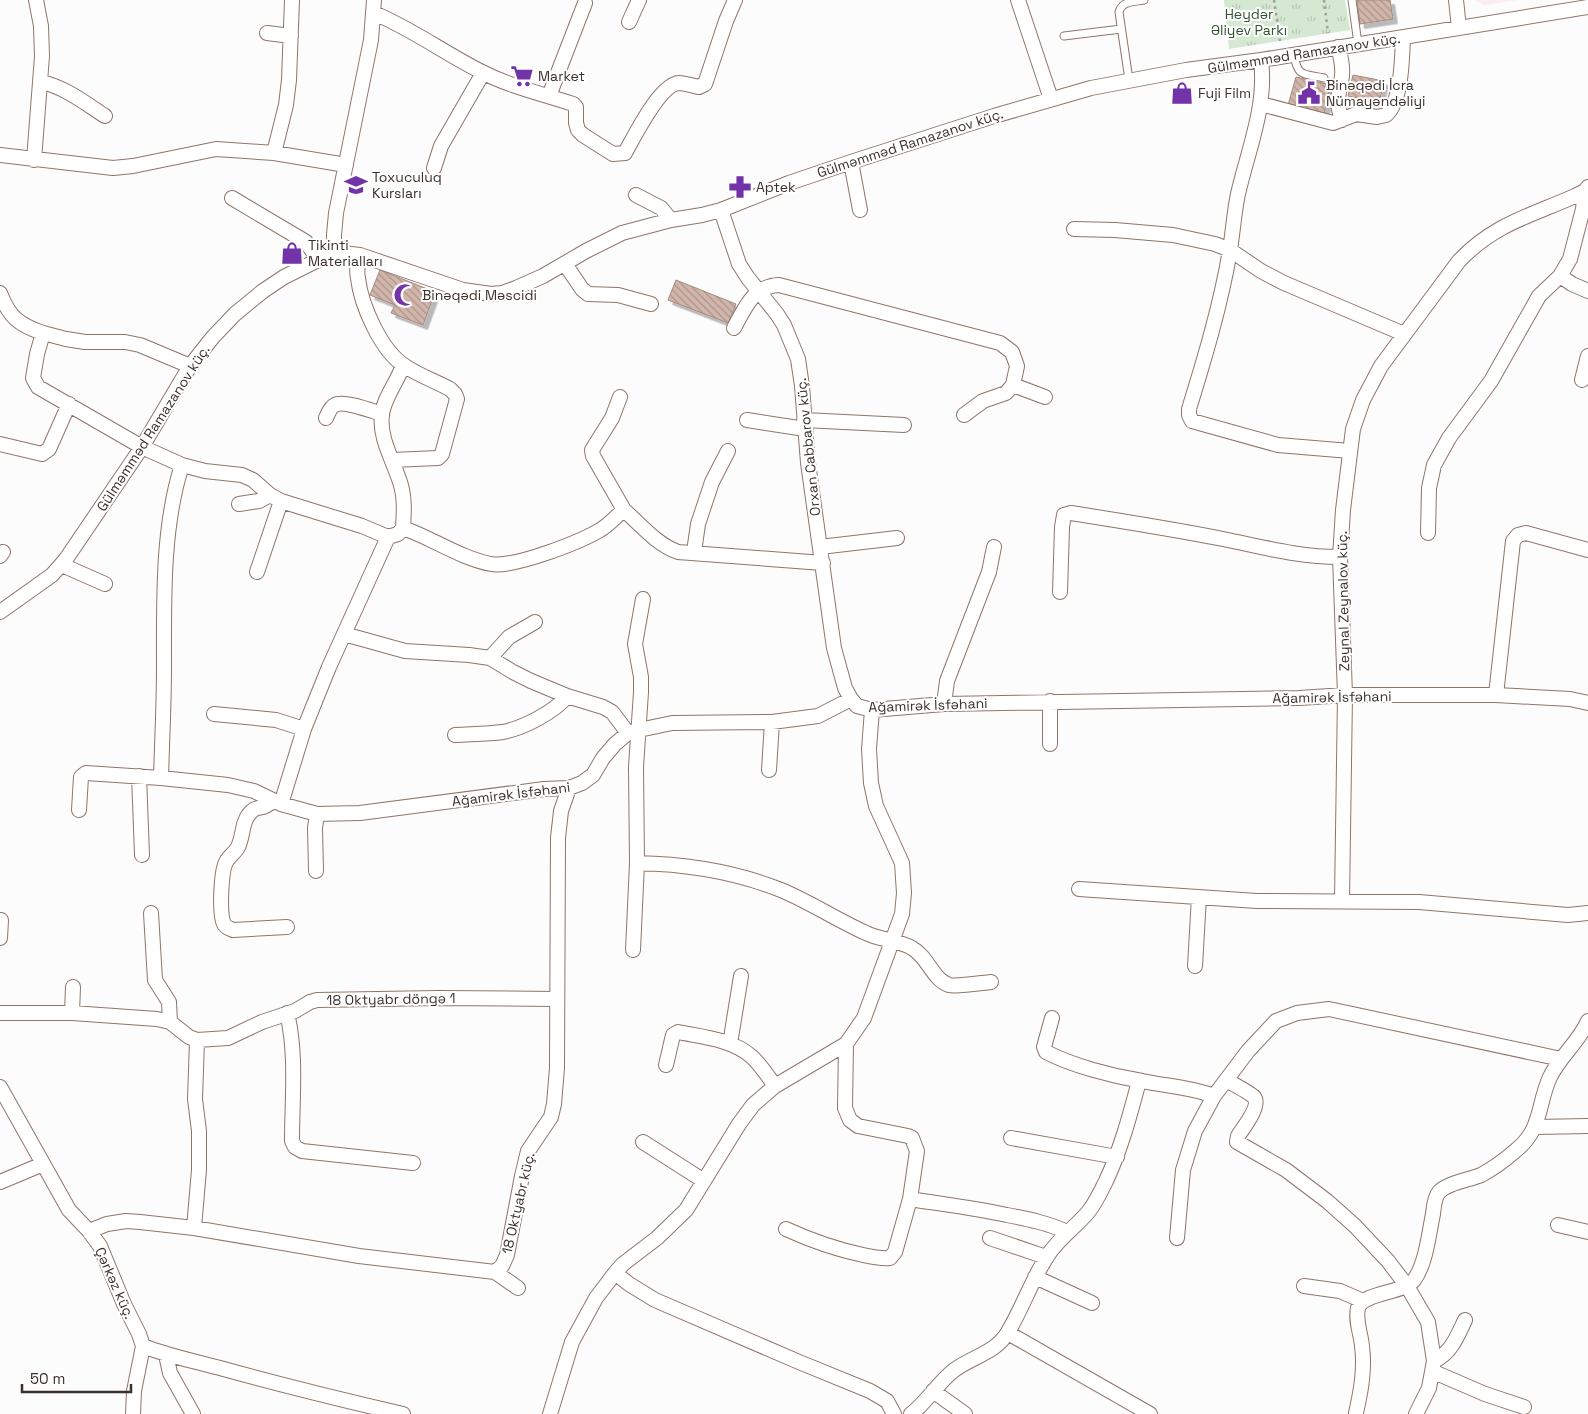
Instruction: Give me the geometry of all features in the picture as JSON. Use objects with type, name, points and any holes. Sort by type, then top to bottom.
[{"type":"street","points":[[34,160],[41,82],[41,26],[36,0]]},
{"type":"street","points":[[274,154],[286,105],[289,80],[292,0]]},
{"type":"street","points":[[629,22],[639,0]]},
{"type":"street","points":[[374,7],[391,20],[483,73],[504,82],[573,104],[576,107],[578,130],[613,154],[620,155],[625,153],[660,95],[672,85],[680,83],[699,87],[705,84],[728,14],[735,0]]},
{"type":"street","points":[[1018,0],[1051,99]]},
{"type":"street","points":[[1456,0],[1459,28]]},
{"type":"street","points":[[549,96],[585,3]]},
{"type":"street","points":[[334,252],[336,214],[371,40],[374,7]]},
{"type":"street","name":"Gülməmməd Ramazanov küç.","points":[[1,611],[52,575],[62,565],[142,447],[190,366],[213,337],[235,314],[270,287],[318,259],[334,252],[360,255],[463,290],[490,294],[502,292],[516,288],[565,264],[622,233],[671,220],[721,210],[789,183],[851,162],[1051,99],[1128,80],[1186,70],[1403,38],[1588,7]]},
{"type":"street","points":[[267,32],[291,36]]},
{"type":"street","points":[[1261,104],[1334,123],[1356,114],[1378,117],[1386,115],[1391,111],[1397,95],[1403,38]]},
{"type":"street","points":[[1338,47],[1342,63],[1342,75],[1337,95],[1342,120]]},
{"type":"street","points":[[1261,60],[1263,77],[1261,104],[1238,194],[1233,218],[1230,250],[1204,361],[1189,409],[1189,415],[1192,421],[1278,445],[1350,451]]},
{"type":"street","points":[[434,168],[442,146],[483,73]]},
{"type":"street","points":[[41,82],[64,90],[105,116]]},
{"type":"street","points":[[0,156],[113,168],[133,166],[216,149],[274,154],[346,165]]},
{"type":"street","points":[[851,162],[860,210]]},
{"type":"street","points":[[1428,533],[1429,488],[1434,465],[1449,438],[1491,381],[1539,296],[1560,276],[1570,259],[1583,209],[1586,189]]},
{"type":"street","name":"Zeynal Zeynalov küç.","points":[[1342,901],[1345,695],[1340,557],[1353,429],[1363,400],[1381,366],[1472,247],[1489,234],[1507,224],[1586,189]]},
{"type":"street","points":[[636,195],[661,208],[671,220]]},
{"type":"street","points":[[232,198],[306,242],[318,259]]},
{"type":"street","name":"Orxan Cabbarov küç.","points":[[721,210],[739,264],[784,325],[798,359],[808,463],[834,648],[838,669],[851,700]]},
{"type":"street","points":[[1074,229],[1173,235],[1215,244],[1230,250],[1240,259],[1284,283],[1404,334]]},
{"type":"street","points":[[360,255],[357,276],[360,289],[382,342],[403,365],[450,389],[457,399],[442,454],[438,458],[392,460]]},
{"type":"street","points":[[565,264],[582,289],[588,294],[618,295],[651,304]]},
{"type":"street","points":[[1560,276],[1588,291]]},
{"type":"street","points":[[734,328],[759,290],[770,285],[779,285],[1000,343],[1012,352],[1017,366],[1013,385],[1006,393],[982,401],[964,415]]},
{"type":"street","points":[[0,293],[6,308],[19,322],[43,333],[75,340],[140,344],[190,366]]},
{"type":"street","points":[[43,333],[33,378],[38,387],[142,447],[182,465],[206,471],[242,475],[253,480],[276,498],[362,526],[388,538]]},
{"type":"street","points":[[1582,380],[1588,356]]},
{"type":"street","points":[[287,927],[233,930],[227,928],[223,923],[221,912],[224,870],[226,861],[237,849],[243,827],[252,811],[277,803],[304,729],[344,634],[388,538],[398,534],[402,528],[404,497],[382,427],[382,414],[403,365]]},
{"type":"street","points":[[1013,385],[1045,397]]},
{"type":"street","points":[[620,397],[612,418],[592,450],[593,456],[624,510],[655,539],[678,552],[823,564]]},
{"type":"street","points":[[326,418],[335,404],[342,403],[382,414]]},
{"type":"street","points":[[0,444],[42,454],[49,449],[70,404]]},
{"type":"street","points":[[746,420],[805,425],[904,425]]},
{"type":"street","points":[[694,552],[698,524],[712,482],[728,451]]},
{"type":"street","points":[[161,778],[164,582],[173,496],[182,465]]},
{"type":"street","points":[[239,504],[276,498]]},
{"type":"street","points":[[257,572],[276,498]]},
{"type":"street","points":[[402,528],[422,535],[476,560],[492,564],[509,564],[571,544],[602,529],[624,510]]},
{"type":"street","points":[[1060,592],[1062,527],[1064,515],[1072,513],[1222,539],[1289,554],[1340,557]]},
{"type":"street","points":[[1496,695],[1514,541],[1518,534],[1526,533],[1588,550]]},
{"type":"street","points":[[820,546],[897,538]]},
{"type":"street","points":[[944,704],[947,681],[989,572],[994,546]]},
{"type":"street","points":[[62,565],[105,584]]},
{"type":"street","points":[[633,950],[637,863],[634,731],[641,678],[635,644],[643,599]]},
{"type":"street","points":[[490,658],[509,637],[535,622]]},
{"type":"street","points":[[344,634],[405,651],[490,658],[513,672],[567,696],[603,707],[612,712],[634,731]]},
{"type":"street","name":"Ağamirək İsfəhani","points":[[79,810],[81,777],[86,773],[228,784],[254,791],[277,803],[317,814],[360,813],[544,789],[569,788],[582,784],[593,775],[603,758],[615,744],[634,731],[672,723],[772,722],[818,716],[851,700],[857,706],[872,710],[944,704],[1299,698],[1345,695],[1496,695],[1570,699],[1588,703]]},
{"type":"street","points":[[455,735],[503,732],[550,713],[567,696]]},
{"type":"street","points":[[1050,701],[1050,744]]},
{"type":"street","points":[[550,1414],[572,1342],[596,1298],[615,1273],[623,1264],[657,1238],[686,1210],[739,1124],[753,1105],[775,1086],[846,1044],[864,1018],[902,914],[905,880],[902,863],[876,806],[871,783],[869,749],[872,710]]},
{"type":"street","points":[[214,714],[276,720],[304,729]]},
{"type":"street","points":[[769,770],[772,722]]},
{"type":"street","points":[[139,776],[142,855]]},
{"type":"street","name":"18 Oktyabr küç.","points":[[495,1272],[502,1266],[507,1254],[528,1151],[551,1118],[554,1104],[557,1068],[558,838],[561,811],[569,788]]},
{"type":"street","points":[[316,871],[315,828],[317,814]]},
{"type":"street","points":[[637,863],[656,863],[703,869],[750,880],[782,891],[865,933],[913,948],[925,959],[940,980],[950,985],[959,986],[969,983],[990,982]]},
{"type":"street","points":[[1079,889],[1257,901],[1419,902],[1568,915],[1588,913]]},
{"type":"street","points":[[1195,966],[1199,897]]},
{"type":"street","points":[[151,913],[155,980],[169,1002],[170,1022]]},
{"type":"street","points":[[0,938],[1,920]]},
{"type":"street","points":[[730,1044],[741,976]]},
{"type":"street","points":[[72,1013],[73,988]]},
{"type":"street","name":"18 Oktyabr döngə 1","points":[[198,1040],[228,1038],[317,1000],[556,999]]},
{"type":"street","points":[[1177,1238],[1183,1170],[1195,1130],[1214,1096],[1248,1050],[1276,1021],[1296,1013],[1329,1009],[1561,1059]]},
{"type":"street","points":[[0,1013],[72,1013],[157,1019],[170,1022],[190,1037],[198,1040],[195,1099],[199,1131],[199,1170],[194,1228]]},
{"type":"street","points":[[287,1013],[291,1028],[292,1052],[292,1141],[296,1147],[302,1151],[413,1163]]},
{"type":"street","points":[[1052,1018],[1044,1047],[1046,1052],[1070,1063],[1139,1081],[1214,1096]]},
{"type":"street","points":[[1356,1414],[1363,1376],[1358,1308],[1363,1301],[1407,1286],[1414,1279],[1422,1260],[1434,1202],[1439,1192],[1480,1175],[1516,1151],[1536,1127],[1550,1078],[1561,1059],[1583,1034],[1588,1021]]},
{"type":"street","points":[[666,1065],[673,1035],[678,1032],[730,1044],[752,1056],[775,1086]]},
{"type":"street","points":[[786,1229],[814,1242],[847,1252],[883,1259],[890,1258],[895,1252],[910,1199],[917,1151],[916,1144],[908,1136],[858,1126],[850,1120],[845,1108],[846,1044]]},
{"type":"street","points":[[1226,1080],[1254,1097],[1255,1102],[1255,1109],[1238,1136],[1238,1142],[1286,1170],[1327,1201],[1369,1240],[1407,1286],[1428,1322],[1434,1366],[1429,1388],[1416,1414]]},
{"type":"street","points":[[911,1414],[952,1372],[964,1363],[985,1354],[999,1344],[1008,1333],[1035,1276],[1046,1258],[1067,1232],[1089,1211],[1100,1194],[1117,1157],[1139,1081]]},
{"type":"street","name":"Çərkəz küç.","points":[[0,1087],[69,1210],[100,1246],[143,1346]]},
{"type":"street","points":[[1536,1127],[1588,1126]]},
{"type":"street","points":[[1011,1138],[1117,1157]]},
{"type":"street","points":[[643,1142],[704,1180]]},
{"type":"street","points":[[0,1182],[43,1164]]},
{"type":"street","points":[[910,1199],[1036,1221],[1053,1225],[1067,1232]]},
{"type":"street","points":[[89,1231],[107,1224],[126,1221],[194,1228],[359,1256],[495,1272],[518,1288]]},
{"type":"street","points":[[1558,1225],[1588,1232]]},
{"type":"street","points":[[990,1238],[1046,1258]]},
{"type":"street","points":[[615,1273],[655,1300],[870,1391],[887,1401],[894,1414]]},
{"type":"street","points":[[1035,1276],[1092,1302]]},
{"type":"street","points":[[1304,1286],[1340,1291],[1363,1301]]},
{"type":"street","points":[[1434,1366],[1452,1346],[1465,1320]]},
{"type":"street","points":[[1008,1333],[1150,1414]]},
{"type":"street","points":[[134,1414],[134,1391],[143,1346],[166,1354],[333,1398],[403,1414]]},
{"type":"street","points":[[166,1354],[170,1373],[193,1414]]},
{"type":"street","points":[[1434,1366],[1485,1394],[1524,1407]]},
{"type":"street","points":[[932,1391],[965,1414]]},
{"type":"lane","points":[[1128,80],[1119,12],[1126,3],[1144,0]]},
{"type":"lane","points":[[1352,0],[1358,44]]},
{"type":"lane","points":[[1064,36],[1121,29]]},
{"type":"lane","points":[[1294,54],[1296,68],[1300,73],[1324,78]]},
{"type":"path","points":[[1274,0],[1280,41]]},
{"type":"path","points":[[1324,0],[1328,33]]},
{"type":"shaded area","points":[[1474,0],[1518,0],[1484,5]]},
{"type":"green space","name":"Heydər Əliyev Parkı","points":[[1224,0],[1345,0],[1350,30],[1229,49]]},
{"type":"building","points":[[1357,0],[1390,0],[1393,19],[1360,24]]},
{"type":"building","points":[[1353,75],[1384,81],[1379,103],[1348,96]]},
{"type":"building","points":[[1296,77],[1331,85],[1324,114],[1288,105]]},
{"type":"building","points":[[380,270],[435,292],[423,325],[391,313],[395,305],[370,295]]},
{"type":"building","points":[[676,280],[736,304],[728,323],[668,300]]},
{"type":"place","name":"Market","points":[[522,76]]},
{"type":"place","name":"Fuji Film","points":[[1182,93]]},
{"type":"place","name":"Binəqədi İcra Nümayəndəliyi","points":[[1309,93]]},
{"type":"place","name":"Toxuculuq Kursları","points":[[356,185]]},
{"type":"place","name":"Aptek","points":[[740,187]]},
{"type":"place","name":"Tikinti Materialları","points":[[292,253]]},
{"type":"place","name":"Binəqədi Məscidi","points":[[405,295]]}]
